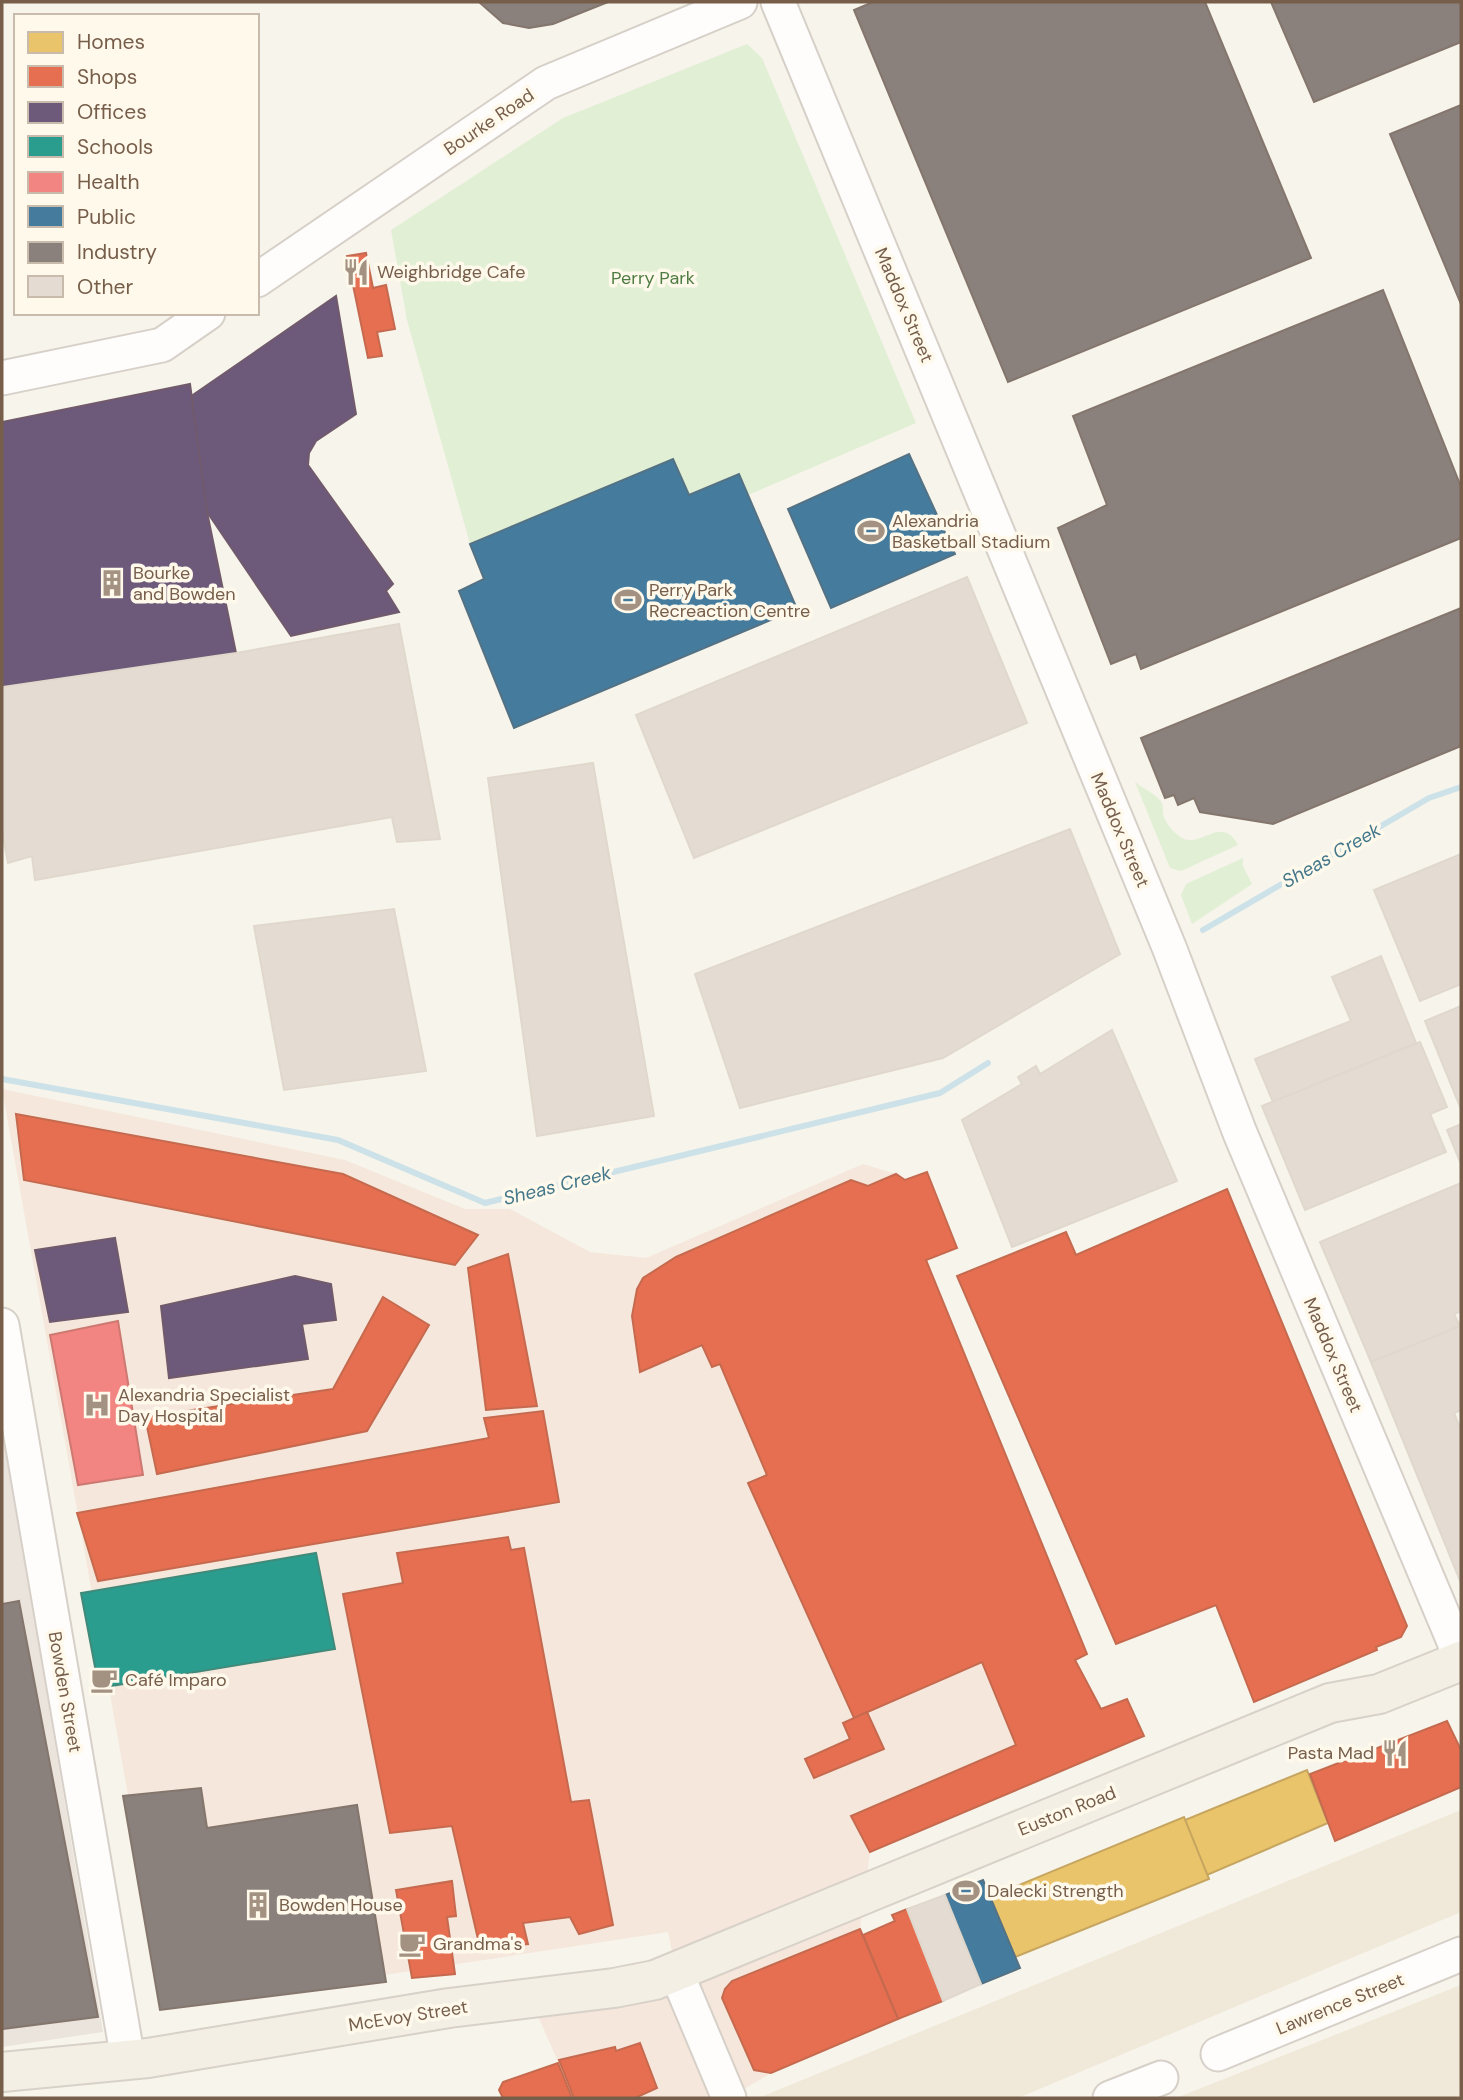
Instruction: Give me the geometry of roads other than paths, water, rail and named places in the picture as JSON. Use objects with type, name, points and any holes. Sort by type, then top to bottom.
[{"type":"main road","name":"Euston Road","points":[[804,1919],[1330,1703],[1370,1675],[1459,1649]]},
{"type":"main road","name":"McEvoy Street","points":[[2,2072],[128,2060],[449,2008],[623,1987],[676,1972],[804,1919]]},
{"type":"street","name":"Bourke Road","points":[[259,279],[546,83],[740,2]]},
{"type":"street","name":"Maddox Street","points":[[778,2],[1169,947],[1240,1133],[1459,1649]]},
{"type":"street","points":[[2,378],[162,345],[205,315]]},
{"type":"street","name":"Bowden Street","points":[[2,1325],[128,2060]]},
{"type":"street","name":"Lawrence Street","points":[[1218,2054],[1461,1954]]},
{"type":"street","points":[[676,1972],[729,2098]]},
{"type":"street","points":[[1110,2098],[1161,2078]]},
{"type":"waterway","name":"Sheas Creek","points":[[1203,930],[1429,798],[1461,787]]},
{"type":"waterway","name":"Sheas Creek","points":[[2,1079],[338,1140],[485,1203],[940,1093],[988,1063]]},
{"type":"place","name":"Weighbridge Cafe","points":[[356,272]]},
{"type":"place","name":"Alexandria Basketball Stadium","points":[[871,531]]},
{"type":"place","name":"Bourke and Bowden","points":[[112,583]]},
{"type":"place","name":"Perry Park Recreaction Centre","points":[[628,600]]},
{"type":"place","name":"Alexandria Specialist Day Hospital","points":[[97,1405]]},
{"type":"place","name":"Café Imparo","points":[[104,1680]]},
{"type":"place","name":"Pasta Mad","points":[[1395,1753]]},
{"type":"place","name":"Dalecki Strength","points":[[966,1891]]},
{"type":"place","name":"Bowden House","points":[[258,1905]]},
{"type":"place","name":"Grandma's","points":[[412,1944]]},
{"type":"park label","name":"Perry Park","points":[[653,278]]}]
